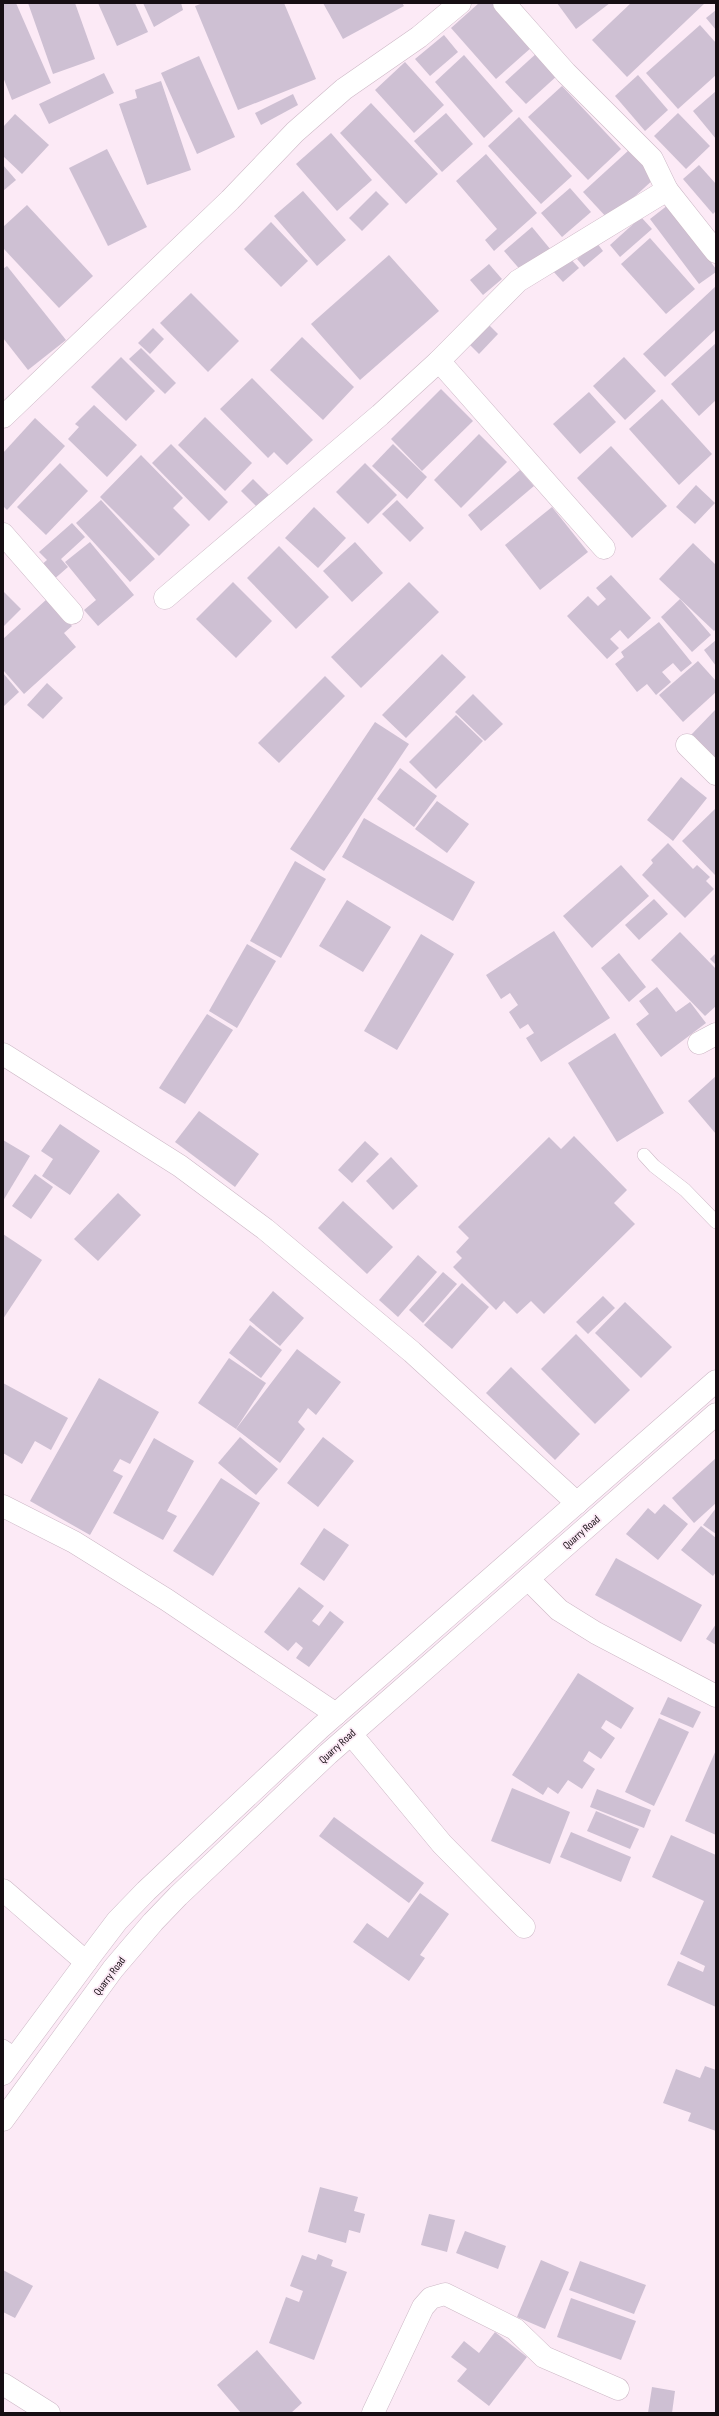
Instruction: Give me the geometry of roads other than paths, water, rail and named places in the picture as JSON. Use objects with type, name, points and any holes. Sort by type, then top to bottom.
[{"type":"street","points":[[3,417],[191,238],[295,132],[344,89],[419,36],[460,3]]},
{"type":"street","points":[[504,3],[566,73],[652,159],[667,190],[716,252]]},
{"type":"street","points":[[164,598],[380,415],[438,361],[518,281],[667,190]]},
{"type":"street","points":[[438,361],[604,548]]},
{"type":"street","points":[[3,534],[72,614]]},
{"type":"street","points":[[687,744],[716,774]]},
{"type":"street","points":[[3,1054],[180,1166],[265,1229],[406,1348],[577,1503]]},
{"type":"street","points":[[3,2074],[10,2050],[86,1962],[117,1921],[146,1891],[336,1714],[716,1381]]},
{"type":"street","name":"Quarry Road","points":[[3,2120],[113,1969],[153,1922],[205,1869],[351,1734],[716,1414]]},
{"type":"street","points":[[3,1506],[74,1542],[100,1558],[167,1600],[336,1714]]},
{"type":"street","points":[[528,1579],[559,1610],[596,1633],[716,1696]]},
{"type":"street","points":[[351,1734],[442,1844],[524,1927]]},
{"type":"street","points":[[3,1890],[86,1962]]},
{"type":"street","points":[[373,2413],[423,2307],[431,2298],[446,2294],[515,2329],[544,2357],[618,2389]]},
{"type":"street","points":[[3,2384],[49,2413]]},
{"type":"lane","points":[[644,1155],[654,1166],[685,1190],[716,1222]]}]
